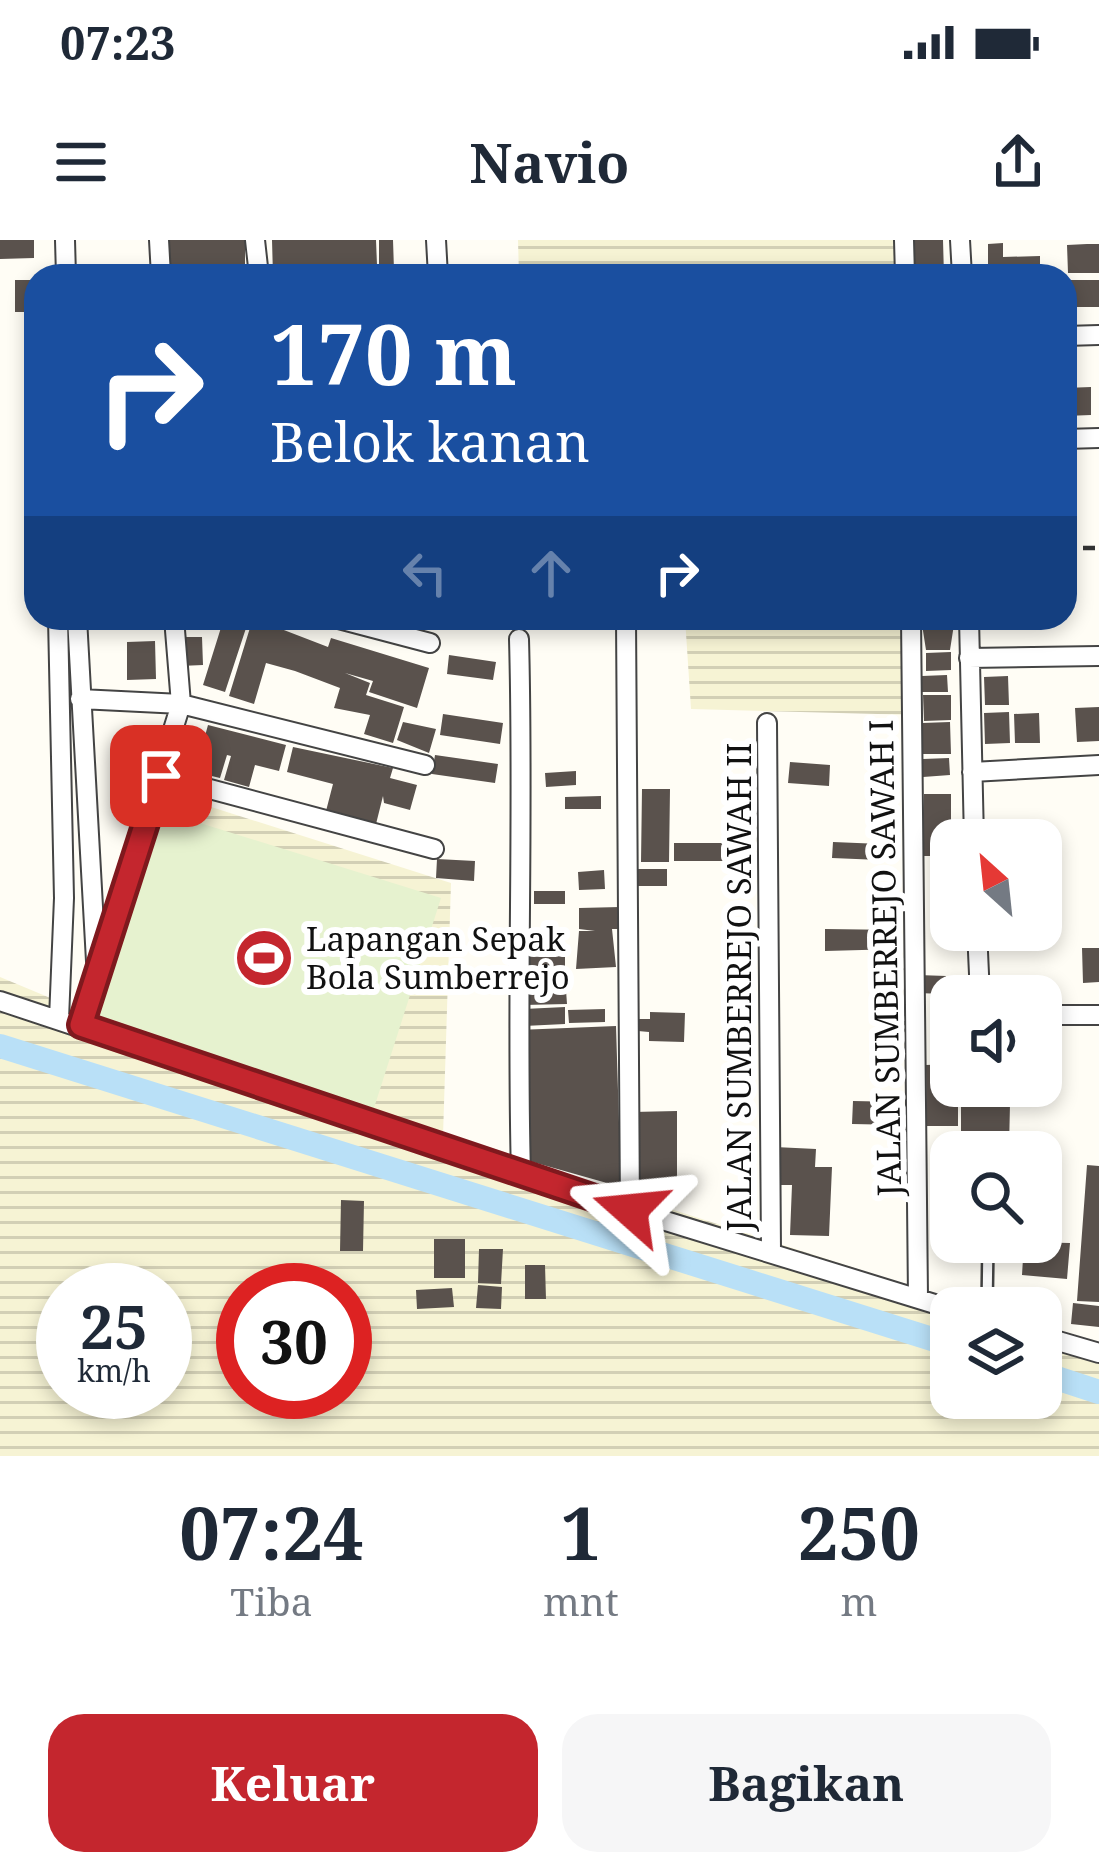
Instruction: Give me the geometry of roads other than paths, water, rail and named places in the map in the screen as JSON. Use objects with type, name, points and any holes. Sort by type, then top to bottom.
[{"type":"street","points":[[58,630],[64,898],[59,1019]]},
{"type":"street","points":[[77,630],[96,970]]},
{"type":"street","points":[[81,1025],[181,704],[175,630]]},
{"type":"street","points":[[381,630],[430,643]]},
{"type":"street","points":[[626,630],[630,1210]]},
{"type":"street","name":"JALAN SUMBERREJO SAWAH I","points":[[911,630],[918,1298]]},
{"type":"street","points":[[969,630],[974,819]]},
{"type":"street","points":[[519,639],[524,824],[517,1028],[521,1174]]},
{"type":"street","points":[[969,658],[1099,656]]},
{"type":"street","points":[[80,699],[181,704],[425,765]]},
{"type":"street","name":"JALAN SUMBERREJO SAWAH II","points":[[767,723],[771,1250]]},
{"type":"street","points":[[973,772],[1099,765]]},
{"type":"street","points":[[161,776],[434,849]]},
{"type":"street","points":[[0,1000],[630,1210],[930,1302]]},
{"type":"street","points":[[1062,1016],[1099,1015]]},
{"type":"street","points":[[1062,1342],[1099,1353]]},
{"type":"waterway","points":[[0,1046],[930,1338]]},
{"type":"waterway","points":[[1062,1380],[1099,1392]]},
{"type":"place","name":"Lapangan Sepak Bola Sumberrejo","points":[[264,958]]}]
